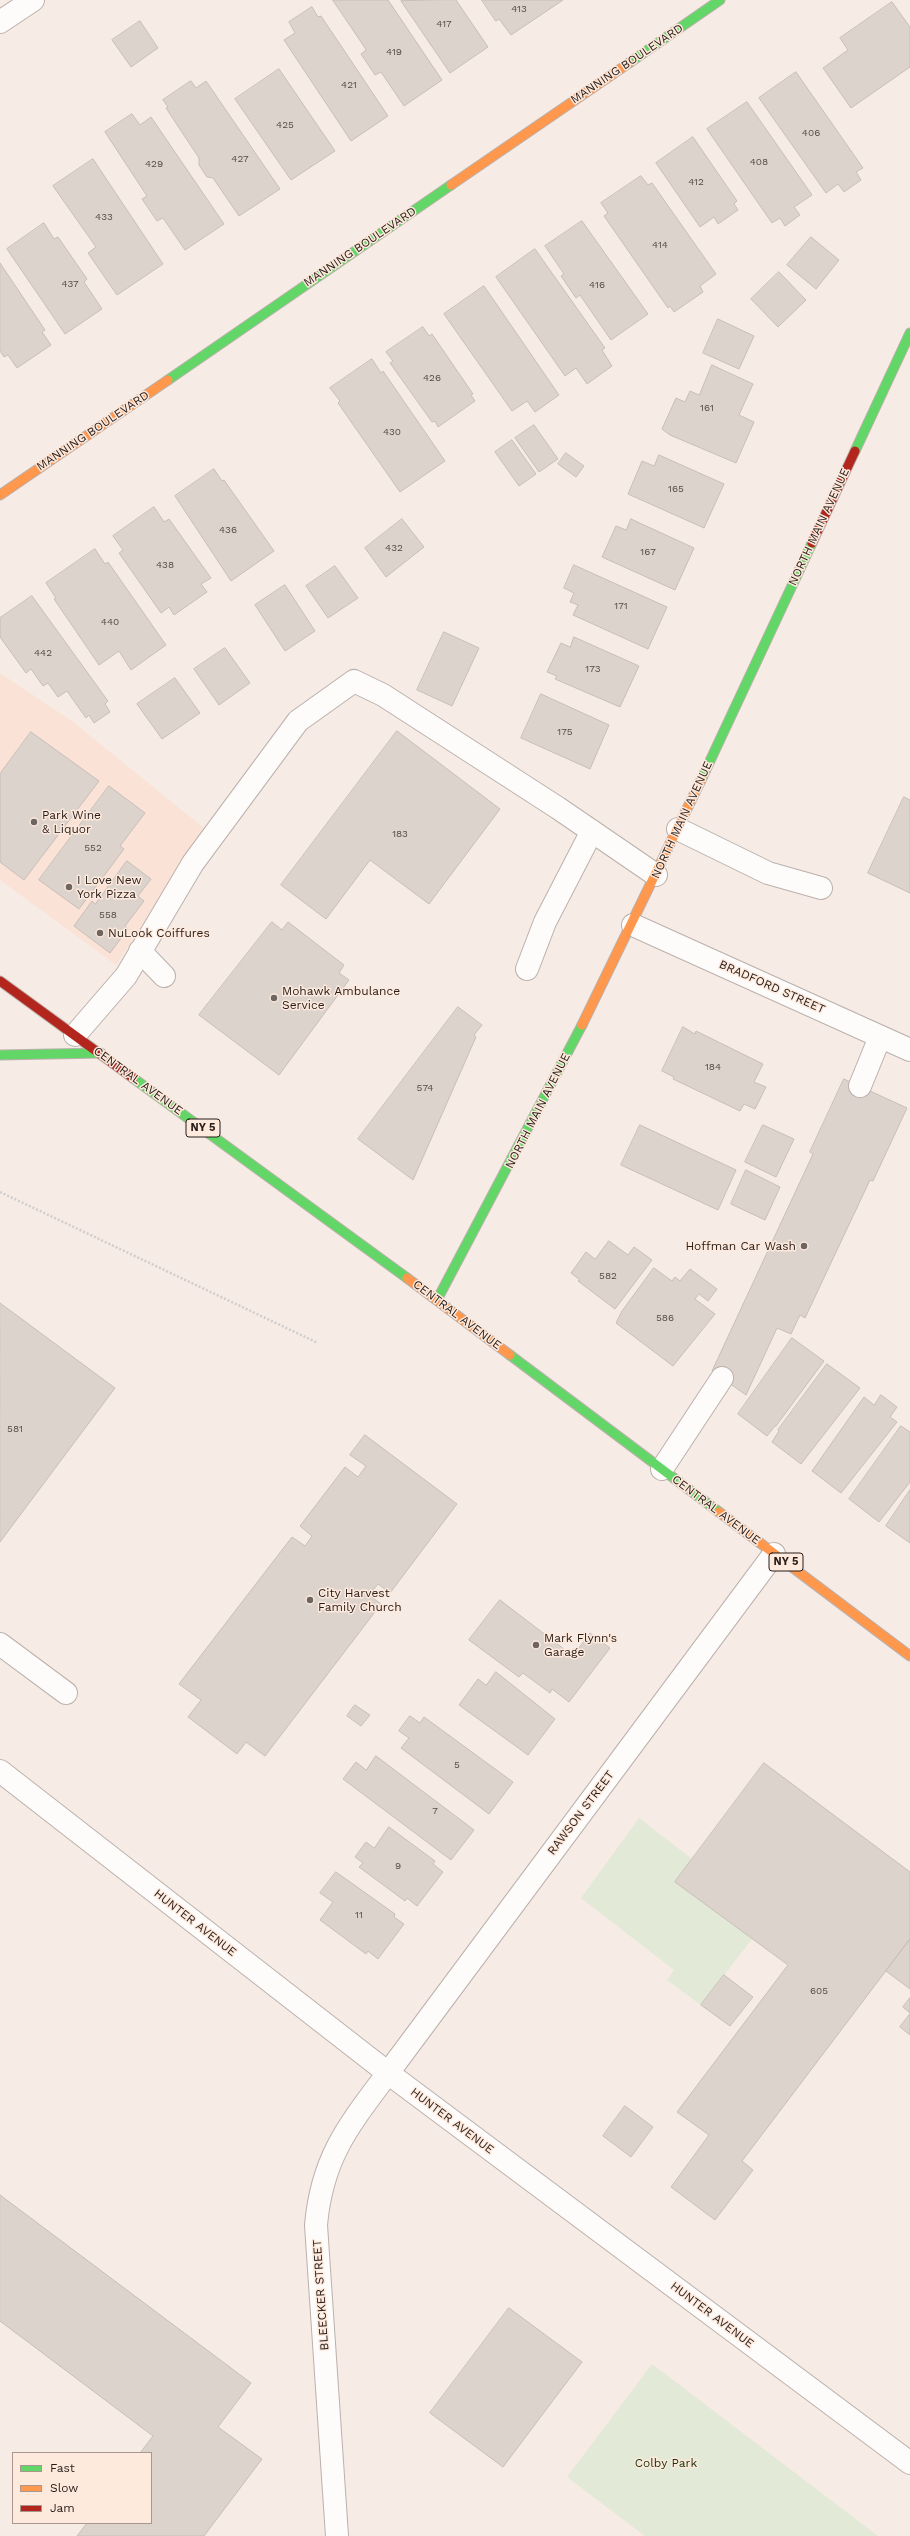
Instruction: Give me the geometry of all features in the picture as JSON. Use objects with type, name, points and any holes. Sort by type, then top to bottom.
[{"type":"street","points":[[0,22],[33,0]]},
{"type":"street","name":"MANNING BOULEVARD","points":[[0,495],[720,0]]},
{"type":"street","name":"NORTH MAIN AVENUE","points":[[437,1300],[483,1218],[633,925],[910,333]]},
{"type":"street","points":[[75,1035],[126,976],[193,863],[298,721],[354,681],[383,695],[592,831],[656,875]]},
{"type":"street","points":[[678,829],[768,873],[822,888]]},
{"type":"street","points":[[527,969],[545,922],[592,831]]},
{"type":"street","name":"BRADFORD STREET","points":[[633,925],[910,1050]]},
{"type":"street","points":[[140,951],[164,976]]},
{"type":"street","name":"CENTRAL AVENUE","points":[[0,981],[101,1053],[437,1300],[910,1656]]},
{"type":"street","points":[[860,1086],[880,1037]]},
{"type":"street","points":[[0,1056],[101,1053]]},
{"type":"street","points":[[662,1469],[722,1378]]},
{"type":"street","name":"RAWSON STREET","points":[[388,2073],[774,1554]]},
{"type":"street","points":[[0,1644],[66,1693]]},
{"type":"street","name":"HUNTER AVENUE","points":[[0,1771],[388,2073],[910,2463]]},
{"type":"street","name":"BLEECKER STREET","points":[[337,2536],[316,2225],[318,2207],[325,2178],[343,2133],[388,2073]]},
{"type":"path","points":[[0,1192],[318,1343]]},
{"type":"shaded area","points":[[0,673],[72,721],[205,829],[116,965],[0,880]]},
{"type":"green space","points":[[639,1818],[692,1859],[676,1882],[752,1939],[701,2005],[667,1980],[674,1970],[581,1898]]},
{"type":"green space","name":"Colby Park","points":[[652,2364],[878,2536],[645,2536],[567,2477]]},
{"type":"building","points":[[333,0],[388,0],[442,80],[404,106],[381,72],[375,75],[361,54],[366,50]]},
{"type":"building","points":[[456,0],[488,47],[450,73],[401,1]]},
{"type":"building","points":[[482,0],[563,0],[511,35],[499,19],[496,21]]},
{"type":"building","points":[[892,2],[910,27],[910,67],[851,108],[823,68],[848,50],[840,38]]},
{"type":"building","points":[[312,7],[318,17],[321,16],[388,116],[351,141],[284,40],[295,33],[289,22]]},
{"type":"building","points":[[140,21],[158,48],[131,67],[112,40]]},
{"type":"building","points":[[279,69],[335,151],[291,180],[235,99]]},
{"type":"building","points":[[796,72],[863,168],[856,172],[861,180],[844,192],[838,184],[826,193],[759,98]]},
{"type":"building","points":[[191,81],[196,88],[206,81],[280,189],[239,216],[213,178],[207,177],[199,165],[199,158],[166,108],[168,107],[163,100]]},
{"type":"building","points":[[747,102],[812,195],[794,207],[800,215],[785,226],[780,218],[772,223],[707,129]]},
{"type":"building","points":[[132,114],[140,125],[151,117],[224,224],[185,250],[163,218],[157,221],[142,199],[147,196],[105,132]]},
{"type":"building","points":[[693,137],[737,201],[734,204],[738,210],[718,224],[714,217],[700,227],[656,163]]},
{"type":"building","points":[[93,159],[163,264],[117,295],[88,253],[96,247],[53,186]]},
{"type":"building","points":[[641,176],[648,185],[652,183],[716,274],[700,286],[703,292],[674,312],[670,306],[668,308],[604,216],[608,213],[601,203]]},
{"type":"building","points":[[582,221],[648,314],[611,340],[580,295],[576,298],[561,276],[564,274],[545,246]]},
{"type":"building","points":[[44,223],[54,239],[58,237],[87,279],[84,282],[102,309],[65,334],[7,249]]},
{"type":"building","points":[[811,237],[839,260],[816,289],[787,265]]},
{"type":"building","points":[[535,249],[605,348],[602,350],[612,366],[587,384],[576,368],[565,376],[496,277]]},
{"type":"building","points":[[0,263],[45,330],[42,332],[51,345],[17,368],[8,355],[4,357],[0,351]]},
{"type":"building","points":[[779,272],[806,300],[778,327],[751,299]]},
{"type":"building","points":[[484,286],[559,395],[535,412],[527,401],[512,411],[444,314]]},
{"type":"building","points":[[718,319],[754,336],[739,369],[703,353]]},
{"type":"building","points":[[423,327],[429,336],[432,334],[473,394],[471,395],[475,401],[438,427],[435,421],[432,422],[390,363],[393,361],[386,352]]},
{"type":"building","points":[[372,359],[381,373],[383,371],[445,461],[400,492],[338,403],[340,401],[330,388]]},
{"type":"building","points":[[712,365],[753,384],[739,415],[754,422],[736,463],[670,435],[662,429],[676,398],[685,402],[690,391],[699,395]]},
{"type":"building","points":[[534,425],[558,459],[539,472],[515,438]]},
{"type":"building","points":[[512,440],[536,474],[519,486],[495,452]]},
{"type":"building","points":[[566,453],[584,466],[576,477],[558,464]]},
{"type":"building","points":[[659,455],[724,484],[704,528],[628,494],[642,461],[654,466]]},
{"type":"building","points":[[214,469],[222,481],[224,480],[274,551],[231,581],[175,496]]},
{"type":"building","points":[[154,507],[164,522],[169,519],[211,578],[201,584],[207,592],[174,615],[169,607],[161,613],[119,553],[123,550],[113,536]]},
{"type":"building","points":[[402,519],[424,547],[386,577],[365,548]]},
{"type":"building","points":[[631,519],[694,548],[675,590],[602,557],[616,526],[626,530]]},
{"type":"building","points":[[95,549],[105,564],[108,562],[166,645],[131,670],[119,651],[99,665],[54,599],[56,598],[46,583]]},
{"type":"building","points":[[574,565],[667,607],[648,649],[573,615],[578,605],[570,602],[574,593],[564,588]]},
{"type":"building","points":[[335,566],[358,598],[328,618],[306,586]]},
{"type":"building","points":[[285,585],[315,631],[285,651],[255,605]]},
{"type":"building","points":[[32,596],[108,701],[105,704],[110,712],[94,723],[89,715],[86,718],[67,691],[58,697],[48,683],[43,686],[31,669],[26,673],[0,637],[0,618]]},
{"type":"building","points":[[444,632],[479,648],[452,706],[417,690]]},
{"type":"building","points":[[574,637],[639,666],[620,707],[555,679],[557,676],[547,672],[561,643],[570,647]]},
{"type":"building","points":[[225,648],[250,683],[219,705],[194,669]]},
{"type":"building","points":[[175,678],[200,713],[162,739],[137,704]]},
{"type":"building","points":[[541,694],[609,725],[590,769],[521,738]]},
{"type":"building","points":[[397,731],[500,809],[429,904],[370,860],[326,919],[281,885]]},
{"type":"building","name":"Park Wine & Liquor","points":[[31,732],[99,781],[24,880],[0,862],[0,774]]},
{"type":"building","points":[[109,786],[145,813],[120,846],[124,849],[79,909],[39,880]]},
{"type":"building","points":[[904,797],[910,800],[910,893],[868,873]]},
{"type":"building","points":[[127,861],[151,879],[138,896],[144,901],[125,926],[128,929],[110,953],[74,926],[92,901],[95,904]]},
{"type":"building","name":"Mohawk Ambulance Service","points":[[272,922],[282,930],[288,922],[344,965],[339,973],[349,980],[279,1075],[199,1015]]},
{"type":"building","points":[[458,1007],[482,1025],[474,1035],[476,1037],[413,1180],[358,1139]]},
{"type":"building","points":[[683,1027],[695,1034],[696,1031],[763,1064],[754,1082],[766,1087],[755,1109],[744,1104],[740,1111],[673,1079],[674,1077],[662,1071]]},
{"type":"building","name":"Hoffman Car Wash","points":[[844,1079],[907,1108],[873,1181],[870,1180],[805,1318],[800,1315],[791,1334],[777,1328],[746,1395],[712,1371],[813,1154],[810,1152]]},
{"type":"building","points":[[640,1125],[736,1170],[718,1210],[621,1165]]},
{"type":"building","points":[[763,1125],[794,1139],[776,1177],[745,1162]]},
{"type":"building","points":[[746,1170],[780,1187],[765,1220],[731,1204]]},
{"type":"building","points":[[609,1241],[628,1255],[634,1247],[652,1260],[615,1309],[578,1281],[580,1280],[571,1273],[586,1252],[595,1259]]},
{"type":"building","points":[[654,1268],[672,1281],[675,1277],[680,1281],[690,1269],[717,1289],[708,1301],[699,1294],[695,1299],[715,1314],[673,1366],[616,1323],[622,1311]]},
{"type":"building","points":[[0,1303],[115,1388],[0,1542]]},
{"type":"building","points":[[792,1338],[824,1361],[767,1436],[738,1414]]},
{"type":"building","points":[[827,1364],[860,1388],[801,1464],[772,1442],[779,1431],[778,1430]]},
{"type":"building","points":[[881,1395],[897,1407],[890,1417],[897,1422],[841,1493],[812,1471],[864,1397],[874,1405]]},
{"type":"building","points":[[901,1426],[910,1432],[910,1482],[879,1522],[849,1499]]},
{"type":"building","name":"City Harvest Family Church","points":[[365,1435],[457,1504],[390,1593],[378,1584],[369,1595],[381,1604],[265,1756],[246,1742],[237,1754],[188,1717],[201,1700],[179,1684],[292,1537],[305,1546],[312,1536],[300,1526],[345,1467],[358,1477],[366,1466],[350,1455]]},
{"type":"building","points":[[910,1490],[910,1543],[886,1526]]},
{"type":"building","points":[[500,1600],[573,1656],[590,1633],[610,1648],[569,1702],[552,1689],[550,1693],[523,1673],[519,1677],[469,1640]]},
{"type":"building","points":[[496,1672],[555,1719],[528,1755],[459,1705],[478,1679],[486,1685]]},
{"type":"building","points":[[355,1705],[370,1715],[361,1726],[347,1716]]},
{"type":"building","points":[[410,1716],[420,1723],[424,1717],[513,1782],[489,1814],[401,1748],[409,1738],[399,1731]]},
{"type":"building","points":[[376,1756],[474,1830],[451,1860],[343,1779],[356,1762],[366,1770]]},
{"type":"building","points":[[764,1763],[910,1872],[910,1939],[742,2161],[753,2170],[715,2220],[671,2187],[709,2135],[677,2112],[788,1965],[675,1882]]},
{"type":"building","points":[[389,1827],[435,1861],[433,1864],[443,1872],[417,1906],[407,1898],[405,1901],[359,1867],[363,1863],[355,1857],[366,1842],[374,1848]]},
{"type":"building","points":[[336,1872],[395,1914],[394,1917],[404,1924],[378,1959],[368,1951],[366,1954],[320,1920],[333,1902],[320,1893]]},
{"type":"building","points":[[910,1939],[910,1989],[886,1971]]},
{"type":"building","points":[[724,1975],[753,1997],[730,2026],[701,2005]]},
{"type":"building","points":[[910,1998],[910,2013],[903,2007]]},
{"type":"building","points":[[910,2014],[910,2035],[900,2027]]},
{"type":"building","points":[[625,2106],[653,2127],[631,2157],[603,2136]]},
{"type":"building","points":[[0,2195],[251,2383],[218,2427],[262,2459],[204,2536],[77,2536],[86,2524],[152,2524],[152,2452],[141,2452],[153,2436],[0,2321]]},
{"type":"building","points":[[509,2308],[582,2362],[503,2467],[430,2413]]},
{"type":"traffic: fast","points":[[629,63],[720,0]]},
{"type":"traffic: fast","points":[[168,380],[451,185]]},
{"type":"traffic: fast","points":[[855,451],[910,333]]},
{"type":"traffic: fast","points":[[702,778],[812,543]]},
{"type":"traffic: fast","points":[[437,1300],[582,1025]]},
{"type":"traffic: fast","points":[[0,1055],[101,1053]]},
{"type":"traffic: fast","points":[[133,1078],[407,1278]]},
{"type":"traffic: fast","points":[[510,1355],[719,1512]]},
{"type":"traffic: slow","points":[[451,185],[629,63]]},
{"type":"traffic: slow","points":[[0,495],[168,380]]},
{"type":"traffic: slow","points":[[582,1025],[702,778]]},
{"type":"traffic: slow","points":[[407,1278],[510,1355]]},
{"type":"traffic: slow","points":[[719,1512],[910,1656]]},
{"type":"traffic: jam","points":[[812,543],[855,451]]},
{"type":"traffic: jam","points":[[0,981],[133,1078]]},
{"type":"place","name":"Park Wine & Liquor","points":[[34,822]]},
{"type":"place","name":"I Love New York Pizza","points":[[69,887]]},
{"type":"place","name":"NuLook Coiffures","points":[[100,933]]},
{"type":"place","name":"Mohawk Ambulance Service","points":[[274,998]]},
{"type":"place","name":"Hoffman Car Wash","points":[[804,1246]]},
{"type":"place","name":"City Harvest Family Church","points":[[310,1600]]},
{"type":"place","name":"Mark Flynn's Garage","points":[[536,1645]]}]
